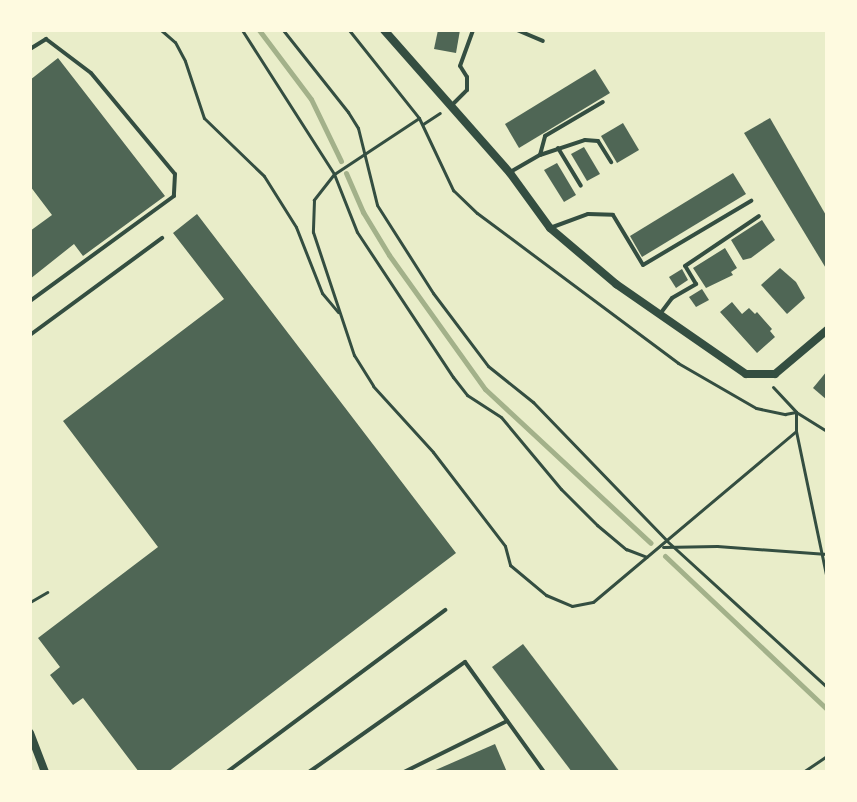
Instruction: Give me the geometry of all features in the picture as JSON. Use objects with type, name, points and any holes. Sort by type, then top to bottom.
[{"type":"street","points":[[384,30],[510,173],[550,228],[616,284],[746,374],[768,376],[827,330]]},
{"type":"street","points":[[30,733],[32,747],[45,772]]},
{"type":"lane","points":[[450,107],[467,90],[467,77],[460,66],[473,30]]},
{"type":"lane","points":[[517,30],[543,41]]},
{"type":"lane","points":[[30,49],[46,39],[91,73],[175,174],[174,196],[30,301]]},
{"type":"lane","points":[[540,155],[545,136],[603,102]]},
{"type":"lane","points":[[510,173],[540,155],[593,140],[611,162]]},
{"type":"lane","points":[[558,148],[581,186]]},
{"type":"lane","points":[[550,228],[588,214],[613,215],[643,265],[751,201]]},
{"type":"lane","points":[[659,315],[672,298],[696,284],[685,266],[759,216]]},
{"type":"lane","points":[[30,335],[162,238]]},
{"type":"lane","points":[[227,772],[445,610]]},
{"type":"lane","points":[[309,772],[465,662],[544,772]]},
{"type":"lane","points":[[404,772],[507,721]]},
{"type":"path","points":[[161,30],[175,42],[185,61],[204,118],[264,176],[296,227],[322,293],[341,315]]},
{"type":"path","points":[[242,30],[334,174],[357,232],[467,395],[501,417],[561,489],[597,525],[626,549],[648,557]]},
{"type":"path","points":[[283,30],[358,128],[377,205],[396,239],[488,366],[533,402],[669,543],[827,687]]},
{"type":"path","points":[[349,30],[419,118],[440,169],[453,190],[477,213],[678,363],[756,408],[785,414],[796,412]]},
{"type":"path","points":[[423,124],[450,107]]},
{"type":"path","points":[[419,118],[334,174],[314,200],[313,232],[354,355],[373,386],[451,475],[505,546],[510,565],[546,595],[572,606],[593,602],[669,543],[796,431]]},
{"type":"path","points":[[768,376],[771,385],[796,412],[827,431]]},
{"type":"path","points":[[796,412],[796,431],[827,579]]},
{"type":"path","points":[[669,543],[824,554]]},
{"type":"path","points":[[30,602],[47,592]]},
{"type":"path","points":[[803,772],[827,756]]},
{"type":"building","points":[[438,30],[460,30],[456,53],[434,49]]},
{"type":"building","points":[[58,58],[165,196],[83,256],[74,244],[30,279],[30,231],[52,215],[30,186],[30,80]]},
{"type":"building","points":[[595,69],[610,93],[519,148],[505,124]]},
{"type":"building","points":[[770,118],[827,217],[827,270],[744,133]]},
{"type":"building","points":[[623,123],[639,150],[617,163],[601,136]]},
{"type":"building","points":[[584,147],[600,174],[587,181],[571,154]]},
{"type":"building","points":[[557,163],[576,195],[564,202],[544,170]]},
{"type":"building","points":[[733,173],[746,194],[642,257],[630,236]]},
{"type":"building","points":[[197,214],[456,553],[168,772],[139,772],[83,698],[73,705],[50,675],[60,667],[38,638],[158,547],[63,421],[224,299],[173,233]]},
{"type":"building","points":[[762,220],[775,240],[751,258],[743,260],[731,240]]},
{"type":"building","points":[[725,248],[737,268],[731,272],[733,275],[706,288],[693,268]]},
{"type":"building","points":[[780,268],[796,282],[805,298],[787,314],[761,285]]},
{"type":"building","points":[[682,269],[688,280],[676,288],[669,277]]},
{"type":"building","points":[[702,289],[709,300],[696,307],[689,297]]},
{"type":"building","points":[[732,302],[742,314],[749,308],[755,314],[757,312],[772,329],[770,331],[775,337],[757,353],[720,312]]},
{"type":"building","points":[[827,371],[827,400],[813,388]]},
{"type":"building","points":[[523,644],[620,772],[572,772],[492,667]]},
{"type":"building","points":[[495,744],[507,772],[431,772]]},
{"type":"waterway","points":[[259,30],[311,99],[341,161]]},
{"type":"waterway","points":[[346,173],[363,212],[389,255],[485,389],[651,543]]},
{"type":"waterway","points":[[665,556],[827,709]]}]
